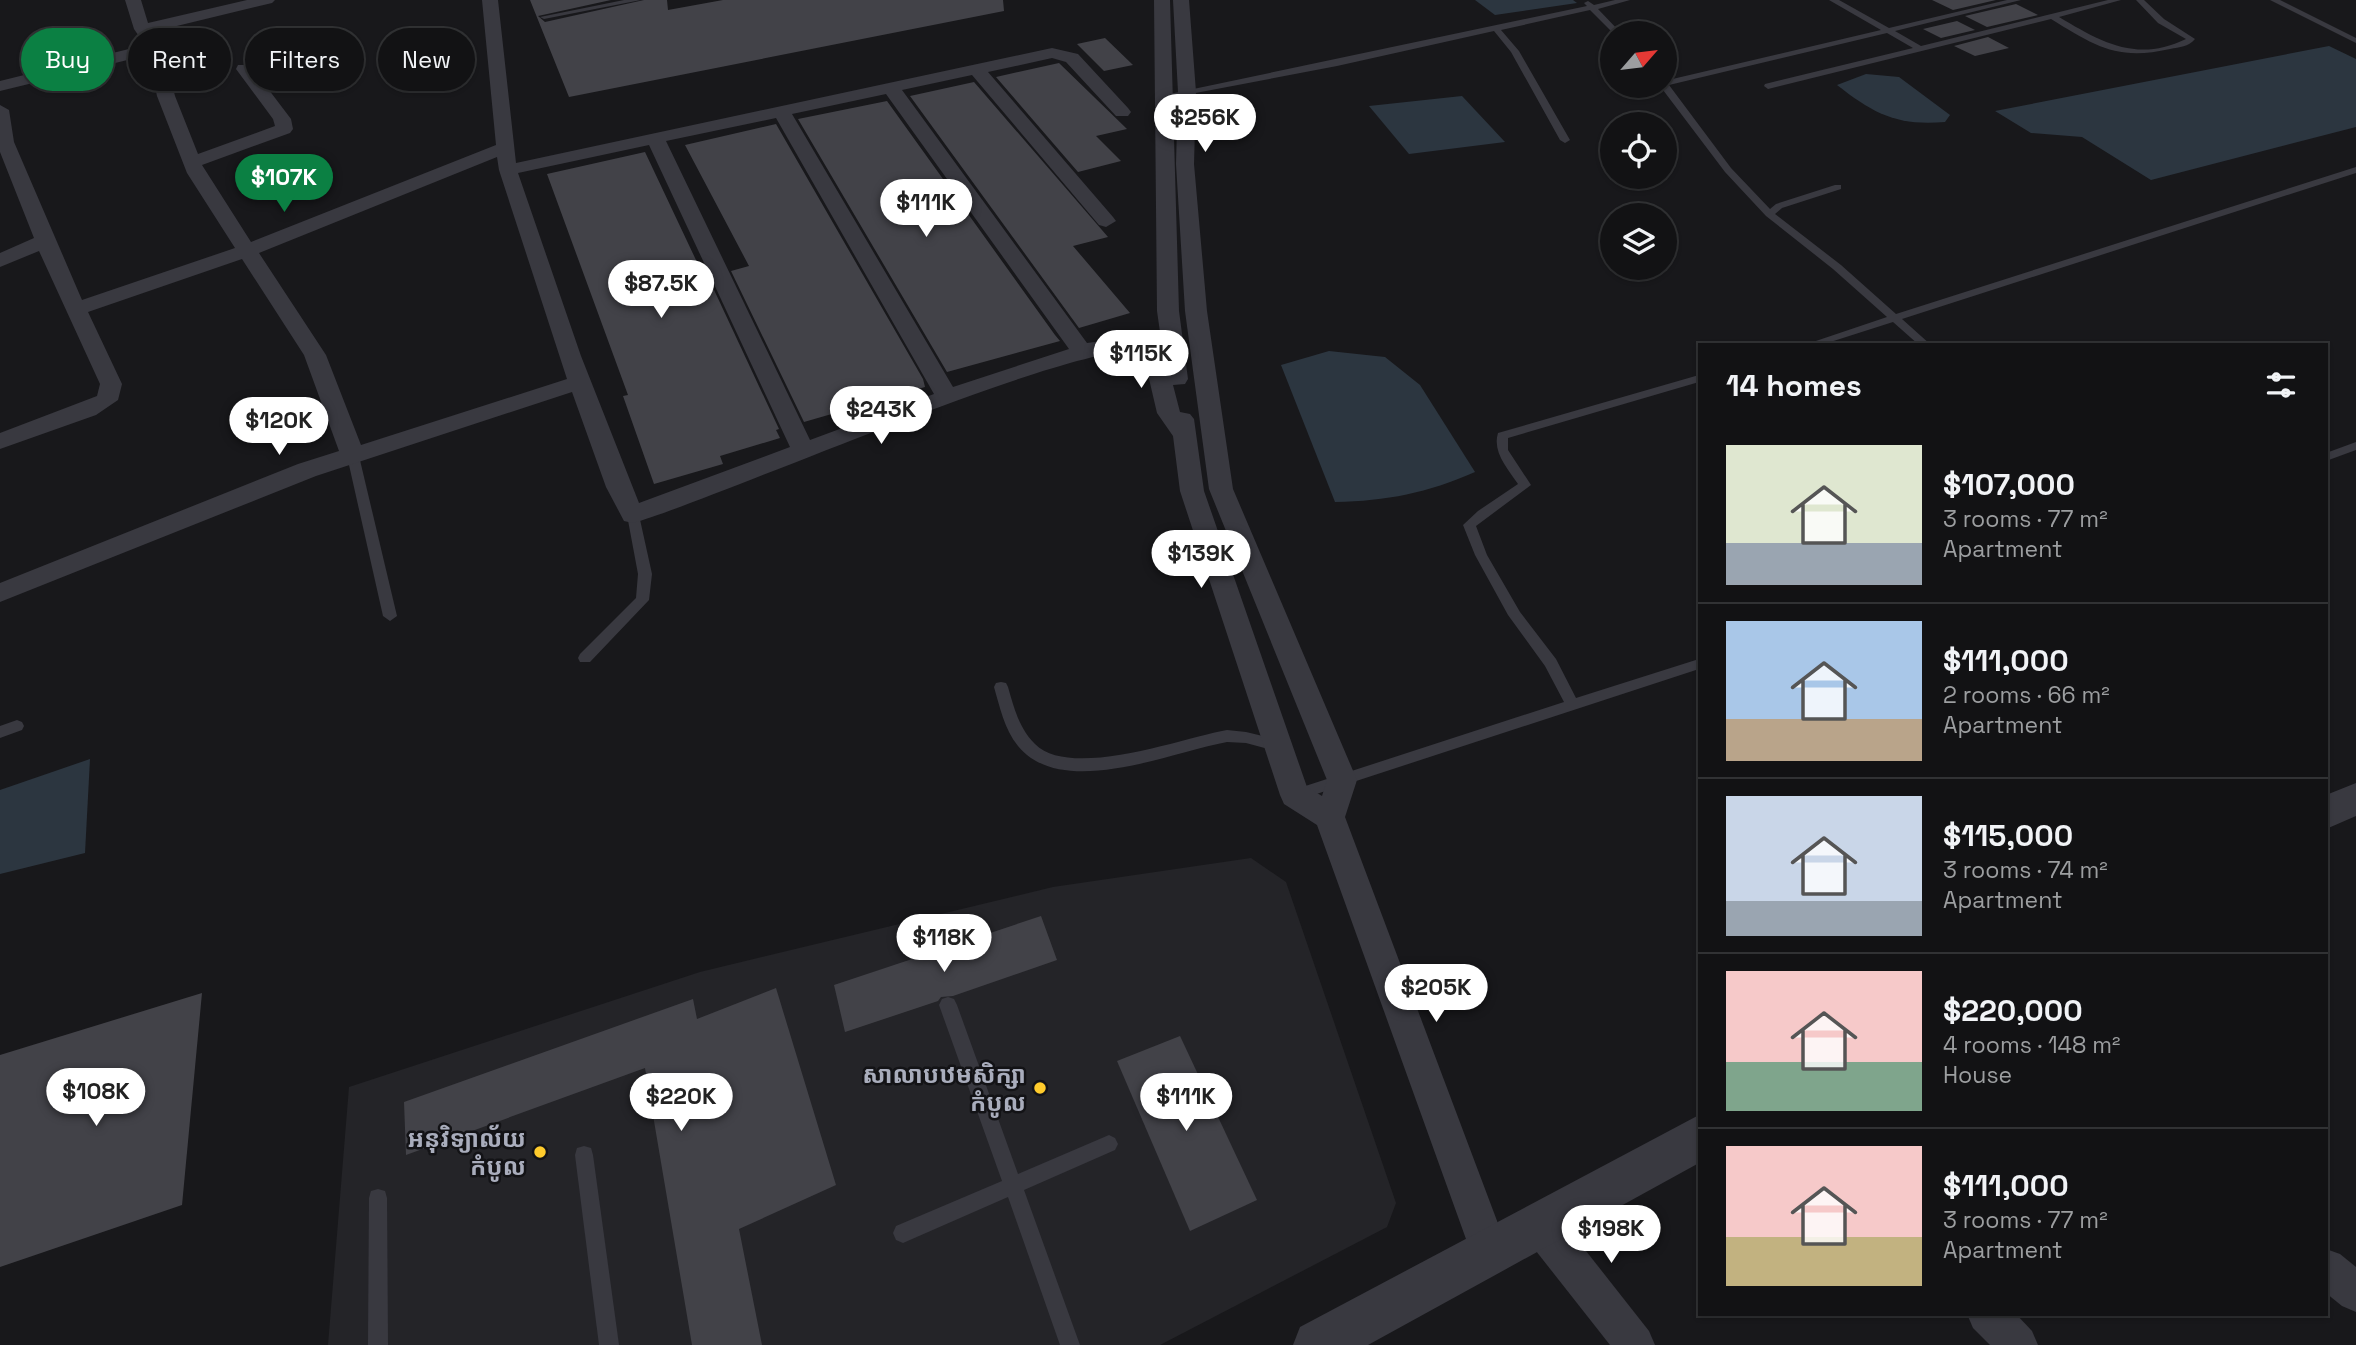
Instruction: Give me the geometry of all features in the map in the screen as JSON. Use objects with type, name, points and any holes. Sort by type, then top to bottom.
[{"type":"street","points":[[133,0],[142,28]]},
{"type":"street","points":[[146,28],[267,0]]},
{"type":"street","points":[[490,0],[503,148],[508,170],[618,487],[633,515],[947,397],[1082,352],[1121,343],[1139,343],[1153,349],[1169,413],[1185,437]]},
{"type":"street","points":[[1162,0],[1168,312],[1192,491],[1295,795],[1330,817],[1489,1250]]},
{"type":"street","points":[[1181,0],[1187,92],[1185,164],[1196,312],[1221,489],[1342,780],[1330,817]]},
{"type":"street","points":[[508,170],[1052,53],[1072,58],[1122,112]]},
{"type":"street","points":[[0,86],[128,55]]},
{"type":"street","points":[[191,162],[284,129],[282,119],[244,69]]},
{"type":"street","points":[[976,69],[1106,221]]},
{"type":"street","points":[[891,88],[1082,352]]},
{"type":"street","points":[[165,91],[191,162],[315,355],[353,456]]},
{"type":"street","points":[[0,110],[2,143],[44,241],[111,384],[107,400],[88,410],[3,434]]},
{"type":"street","points":[[781,111],[947,397]]},
{"type":"street","points":[[655,138],[804,452]]},
{"type":"street","points":[[75,309],[247,251],[503,148]]},
{"type":"street","points":[[0,261],[44,241]]},
{"type":"street","points":[[1168,312],[1196,312]]},
{"type":"street","points":[[0,593],[307,470],[580,382]]},
{"type":"street","points":[[2328,812],[2356,798]]},
{"type":"street","points":[[1318,1345],[1698,1139]]},
{"type":"street","points":[[1539,1223],[1636,1345]]},
{"type":"street","points":[[2328,1270],[2356,1292]]},
{"type":"street","points":[[1989,1316],[2018,1345]]},
{"type":"lane","points":[[544,17],[637,0]]},
{"type":"lane","points":[[1585,0],[1606,21]]},
{"type":"lane","points":[[1164,96],[1626,0]]},
{"type":"lane","points":[[1833,0],[1920,49]]},
{"type":"lane","points":[[1677,82],[2017,0]]},
{"type":"lane","points":[[1768,86],[2117,0]]},
{"type":"lane","points":[[2052,16],[2105,45],[2124,51],[2135,52],[2187,44],[2191,39],[2161,21],[2140,0]]},
{"type":"lane","points":[[2274,0],[2356,41]]},
{"type":"lane","points":[[1495,28],[1515,51],[1565,141]]},
{"type":"lane","points":[[1674,98],[1728,170],[1769,214],[1924,343]]},
{"type":"lane","points":[[1817,343],[2356,170]]},
{"type":"lane","points":[[1769,214],[1779,206],[1838,187]]},
{"type":"lane","points":[[1572,705],[1551,663],[1515,615],[1481,555],[1469,525],[1485,509],[1512,497],[1525,485],[1502,450],[1502,436],[1698,377]]},
{"type":"lane","points":[[2328,456],[2356,446]]},
{"type":"lane","points":[[353,456],[390,616]]},
{"type":"lane","points":[[585,658],[642,600],[645,574],[633,515]]},
{"type":"lane","points":[[1295,795],[1698,664]]},
{"type":"lane","points":[[1001,687],[1014,727],[1022,740],[1041,757],[1059,764],[1091,767],[1227,736],[1279,746]]},
{"type":"lane","points":[[0,732],[17,726]]},
{"type":"lane","points":[[948,1005],[1070,1345]]},
{"type":"lane","points":[[904,1233],[1109,1144]]},
{"type":"lane","points":[[584,1155],[609,1345]]},
{"type":"lane","points":[[378,1198],[378,1345]]},
{"type":"shaded area","points":[[1475,0],[1573,0],[1577,3],[1495,15]]},
{"type":"shaded area","points":[[2329,46],[2356,59],[2356,127],[2151,180],[2082,137],[2031,133],[1995,111]]},
{"type":"shaded area","points":[[1866,74],[1899,77],[1950,115],[1945,122],[1899,120],[1875,111],[1837,85]]},
{"type":"shaded area","points":[[1462,96],[1505,142],[1409,154],[1369,106]]},
{"type":"shaded area","points":[[1329,351],[1385,357],[1420,385],[1475,472],[1406,494],[1372,500],[1335,502],[1281,365]]},
{"type":"shaded area","points":[[90,759],[85,853],[0,874],[0,790]]},
{"type":"shaded area","name":"សាលាបឋមសិក្សា កំបូល","points":[[1251,858],[1286,882],[1396,1203],[1387,1227],[1160,1345],[328,1345],[349,1087],[700,972],[1053,887]]},
{"type":"building","points":[[530,0],[611,0],[538,16],[545,22],[644,0],[667,0],[668,10],[723,0],[1003,0],[1004,11],[569,97]]},
{"type":"building","points":[[1932,0],[1996,0],[1953,10]]},
{"type":"building","points":[[2016,4],[2038,15],[1987,27],[1965,16]]},
{"type":"building","points":[[1957,21],[1975,30],[1941,38],[1923,29]]},
{"type":"building","points":[[1988,37],[2009,48],[1975,56],[1954,46]]},
{"type":"building","points":[[1105,38],[1133,65],[1104,71],[1077,44]]},
{"type":"building","points":[[1059,63],[1127,129],[1096,136],[1121,161],[1078,172],[996,77]]},
{"type":"building","points":[[974,82],[1108,237],[1073,246],[1130,313],[1079,328],[910,96]]},
{"type":"building","points":[[887,101],[1060,341],[947,372],[798,119]]},
{"type":"building","points":[[776,124],[923,379],[925,387],[804,422],[731,271],[749,266],[685,145]]},
{"type":"building","points":[[645,152],[704,277],[708,277],[779,429],[776,430],[780,438],[720,456],[723,464],[654,484],[623,396],[628,395],[547,174]]},
{"type":"building","points":[[1041,916],[1057,960],[953,996],[941,997],[938,1001],[845,1032],[834,985]]},
{"type":"building","points":[[776,988],[836,1185],[739,1229],[762,1345],[692,1345],[645,1068],[406,1155],[404,1102],[693,999],[697,1019]]},
{"type":"building","points":[[202,993],[182,1205],[0,1267],[0,1055]]},
{"type":"building","points":[[1180,1036],[1257,1200],[1190,1231],[1117,1061]]},
{"type":"place","name":"សាលាបឋមសិក្សា កំបូល","points":[[1040,1088]]},
{"type":"place","name":"អនុវិទ្យាល័យ កំបូល","points":[[540,1152]]}]
